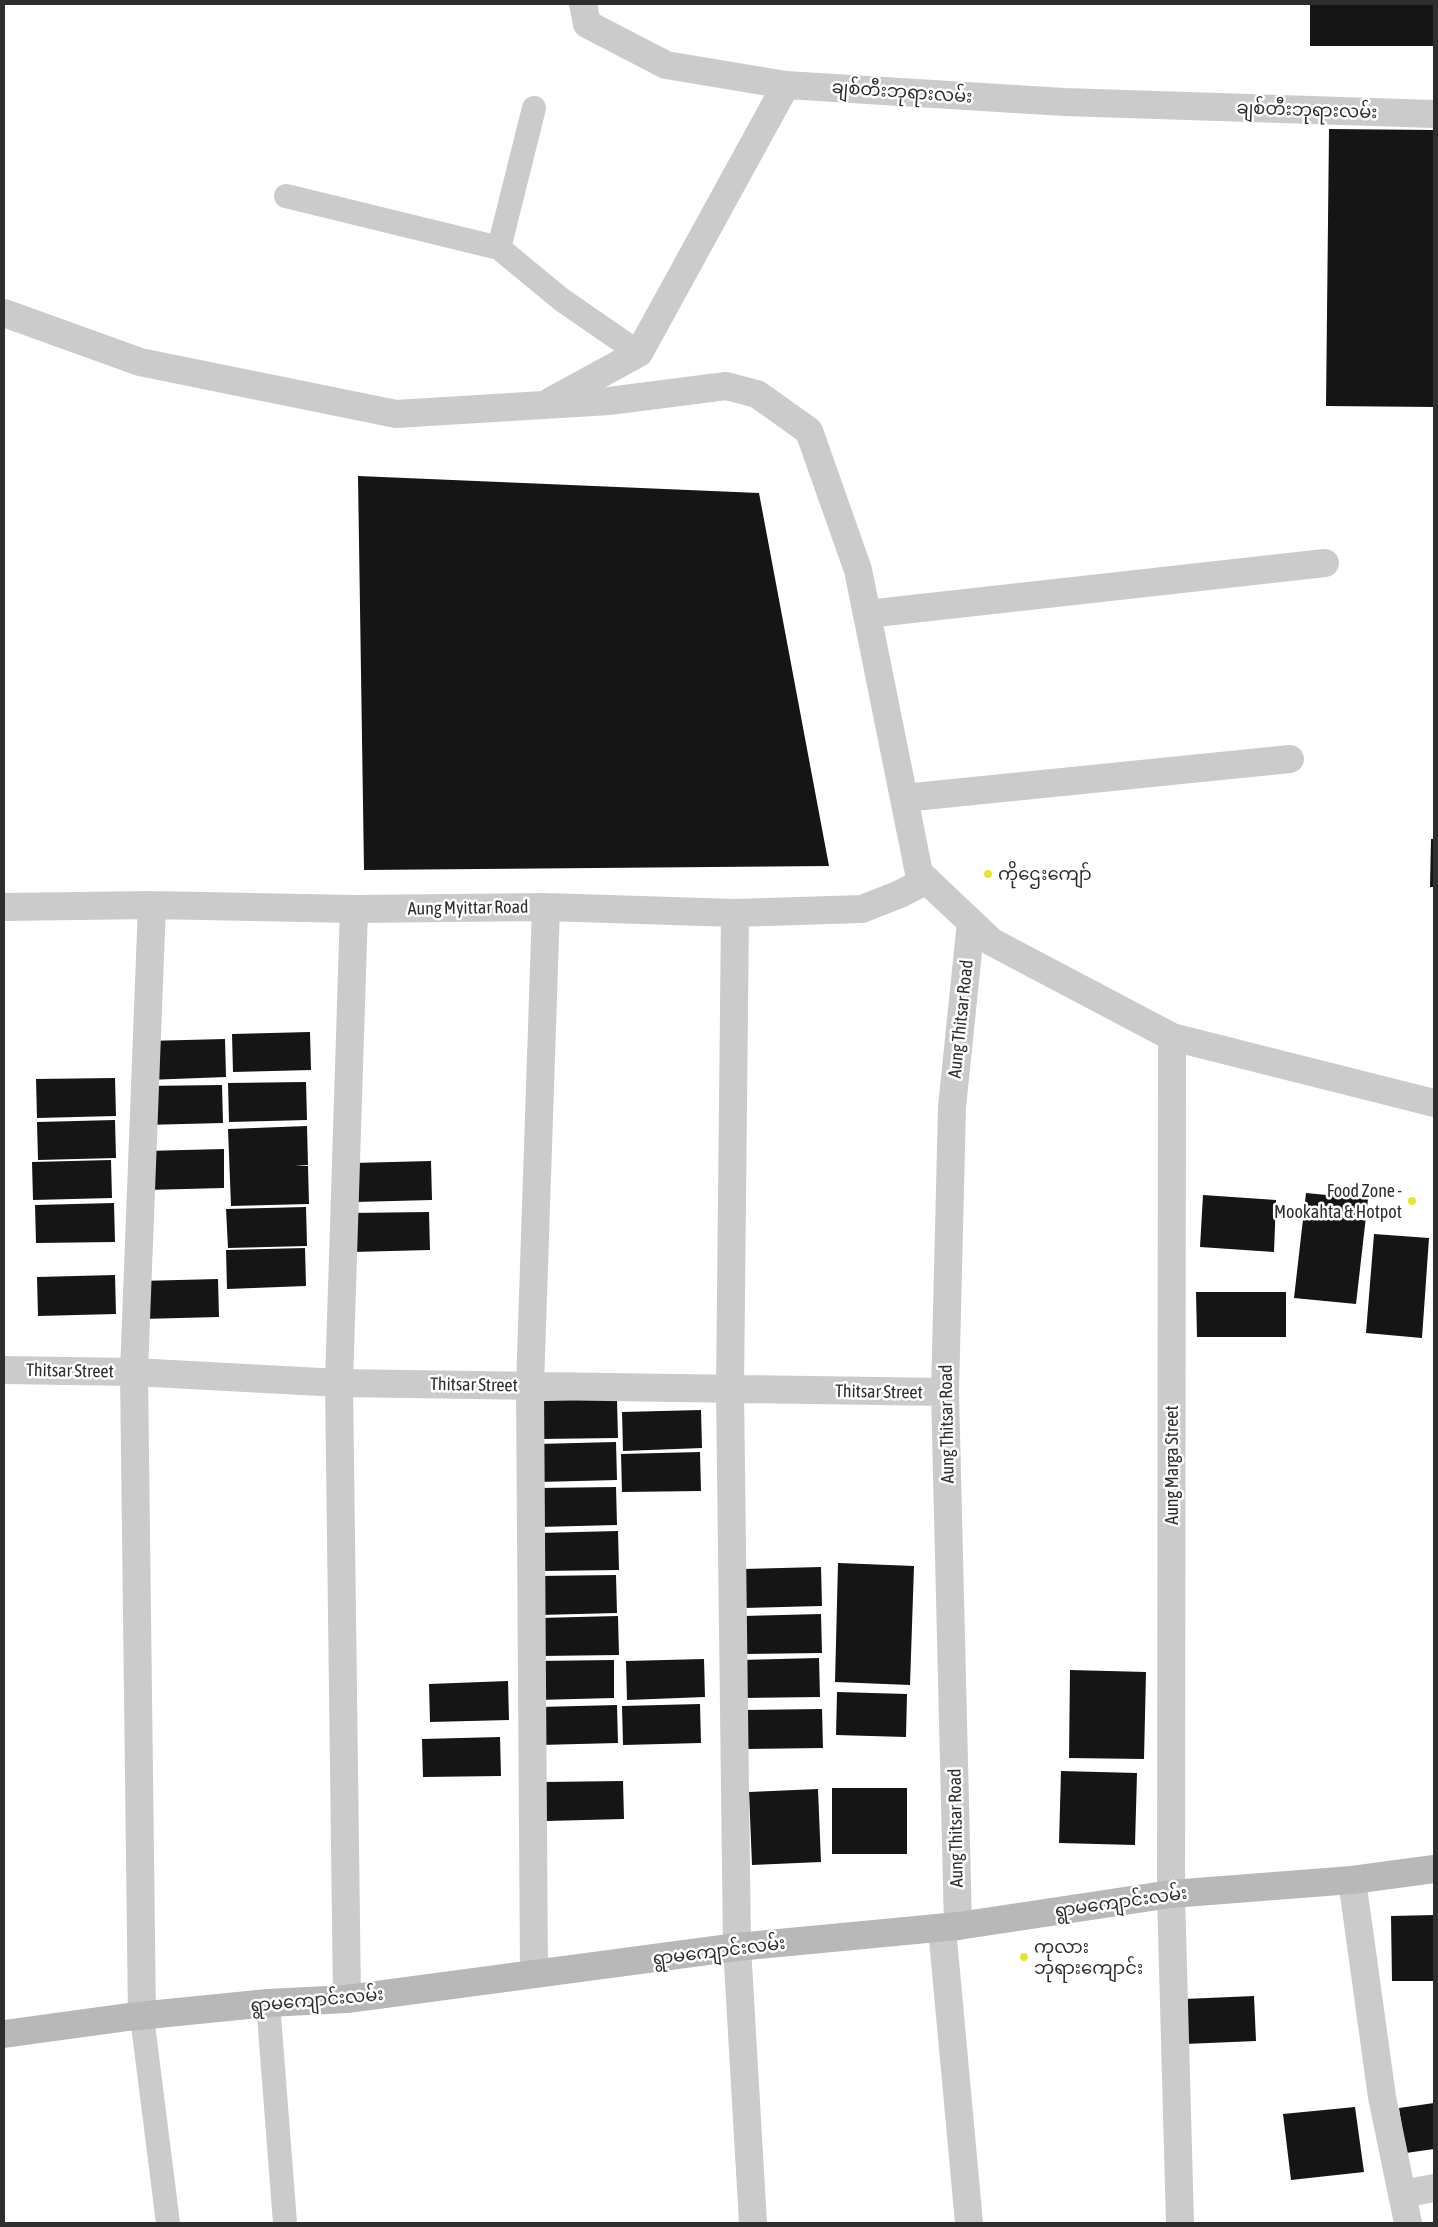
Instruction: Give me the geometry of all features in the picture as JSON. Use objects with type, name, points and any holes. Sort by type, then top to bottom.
[{"type":"main road","name":"ရွာမကျောင်းလမ်း","points":[[4,2034],[268,2003],[347,1999],[737,1947],[950,1927],[1171,1894],[1352,1880],[1434,1869]]},
{"type":"street","name":"ချစ်တီးဘုရားလမ်း","points":[[583,4],[587,24],[666,65],[786,84],[1064,102],[1434,114]]},
{"type":"street","points":[[542,405],[639,353],[786,84]]},
{"type":"street","points":[[4,313],[140,362],[396,414],[609,401],[726,386],[757,394],[809,430],[858,570],[919,873],[992,942],[1172,1037],[1434,1103]]},
{"type":"street","points":[[867,614],[1325,563]]},
{"type":"street","points":[[904,798],[1290,759]]},
{"type":"street","name":"Aung Myittar Road","points":[[4,907],[152,905],[354,909],[546,907],[735,913],[862,909],[900,894],[927,880]]},
{"type":"street","points":[[142,2017],[134,1372],[152,905]]},
{"type":"street","points":[[534,1974],[530,1386],[546,907]]},
{"type":"street","points":[[347,1999],[339,1383],[354,909]]},
{"type":"street","points":[[735,913],[730,1390],[737,1947],[753,2223]]},
{"type":"street","name":"Aung Thitsar Road","points":[[969,2223],[950,1927],[945,1392],[952,1108],[971,922]]},
{"type":"street","name":"Aung Marga Street","points":[[1172,1037],[1171,1894],[1180,2223]]},
{"type":"street","name":"Thitsar Street","points":[[4,1370],[134,1372],[339,1383],[945,1392]]},
{"type":"street","points":[[1352,1880],[1382,2097],[1408,2223]]},
{"type":"street","points":[[1402,2194],[1434,2188]]},
{"type":"lane","points":[[499,248],[534,108]]},
{"type":"lane","points":[[286,196],[499,248],[562,300],[639,353]]},
{"type":"lane","points":[[268,2003],[285,2223]]},
{"type":"lane","points":[[142,2017],[168,2223]]},
{"type":"building","points":[[1310,4],[1434,4],[1434,46],[1310,46]]},
{"type":"building","points":[[1329,129],[1434,130],[1434,407],[1326,406]]},
{"type":"building","points":[[358,476],[759,493],[829,866],[364,870]]},
{"type":"building","points":[[1431,839],[1434,839],[1434,887],[1430,887]]},
{"type":"building","points":[[310,1032],[311,1070],[233,1072],[232,1034]]},
{"type":"building","points":[[225,1039],[226,1077],[147,1080],[146,1041]]},
{"type":"building","points":[[115,1078],[116,1116],[37,1118],[36,1079]]},
{"type":"building","points":[[306,1082],[307,1120],[229,1122],[228,1083]]},
{"type":"building","points":[[222,1085],[223,1123],[144,1125],[144,1086]]},
{"type":"building","points":[[115,1120],[116,1158],[38,1160],[37,1122]]},
{"type":"building","points":[[307,1126],[308,1165],[295,1166],[308,1166],[309,1204],[231,1206],[228,1129]]},
{"type":"building","points":[[224,1149],[224,1188],[145,1190],[145,1151]]},
{"type":"building","points":[[111,1160],[112,1198],[33,1200],[32,1162]]},
{"type":"building","points":[[431,1161],[432,1200],[354,1202],[353,1163]]},
{"type":"building","points":[[1306,1193],[1368,1199],[1356,1304],[1294,1298]]},
{"type":"building","points":[[1203,1195],[1276,1200],[1274,1252],[1200,1247]]},
{"type":"building","points":[[114,1203],[115,1242],[36,1243],[35,1205]]},
{"type":"building","points":[[306,1207],[307,1246],[228,1248],[226,1209]]},
{"type":"building","points":[[429,1212],[430,1250],[352,1252],[350,1213]]},
{"type":"building","points":[[1374,1234],[1429,1238],[1422,1338],[1366,1333]]},
{"type":"building","points":[[305,1248],[306,1286],[227,1289],[226,1250]]},
{"type":"building","points":[[115,1275],[116,1314],[38,1316],[37,1277]]},
{"type":"building","points":[[218,1279],[219,1317],[141,1319],[140,1281]]},
{"type":"building","points":[[1196,1292],[1286,1292],[1286,1337],[1197,1337]]},
{"type":"building","points":[[617,1399],[618,1438],[540,1439],[539,1401]]},
{"type":"building","points":[[701,1410],[702,1448],[623,1451],[622,1412]]},
{"type":"building","points":[[616,1442],[617,1480],[538,1482],[537,1444]]},
{"type":"building","points":[[700,1452],[701,1491],[622,1492],[621,1454]]},
{"type":"building","points":[[616,1487],[617,1525],[538,1527],[537,1488]]},
{"type":"building","points":[[618,1531],[619,1570],[540,1571],[539,1533]]},
{"type":"building","points":[[838,1563],[914,1566],[910,1685],[835,1682]]},
{"type":"building","points":[[821,1567],[822,1606],[744,1608],[743,1569]]},
{"type":"building","points":[[616,1575],[617,1613],[539,1615],[538,1576]]},
{"type":"building","points":[[821,1614],[822,1653],[744,1654],[743,1616]]},
{"type":"building","points":[[618,1616],[619,1655],[540,1656],[539,1618]]},
{"type":"building","points":[[819,1658],[820,1697],[741,1698],[740,1660]]},
{"type":"building","points":[[704,1659],[705,1697],[627,1700],[626,1661]]},
{"type":"building","points":[[614,1660],[614,1698],[536,1700],[535,1661]]},
{"type":"building","points":[[1070,1670],[1146,1672],[1144,1759],[1069,1758]]},
{"type":"building","points":[[508,1681],[509,1720],[430,1722],[429,1684]]},
{"type":"building","points":[[837,1692],[907,1694],[906,1737],[836,1735]]},
{"type":"building","points":[[700,1704],[701,1743],[623,1745],[622,1706]]},
{"type":"building","points":[[617,1705],[618,1743],[540,1745],[539,1707]]},
{"type":"building","points":[[822,1709],[823,1748],[744,1749],[743,1710]]},
{"type":"building","points":[[500,1737],[501,1776],[423,1777],[422,1739]]},
{"type":"building","points":[[1061,1771],[1137,1773],[1135,1845],[1059,1843]]},
{"type":"building","points":[[623,1781],[624,1819],[546,1821],[545,1782]]},
{"type":"building","points":[[832,1788],[907,1788],[907,1854],[832,1854]]},
{"type":"building","points":[[818,1789],[821,1862],[752,1865],[749,1792]]},
{"type":"building","points":[[1434,1915],[1434,1981],[1392,1981],[1391,1916]]},
{"type":"building","points":[[1254,1996],[1256,2041],[1185,2044],[1184,1999]]},
{"type":"building","points":[[1434,2103],[1434,2149],[1406,2153],[1399,2108]]},
{"type":"building","points":[[1355,2107],[1364,2172],[1291,2180],[1283,2114]]},
{"type":"place","name":"ကိုဌေးကျော်","points":[[988,874]]},
{"type":"place","name":"Food Zone - Mookahta & Hotpot","points":[[1412,1201]]},
{"type":"place","name":"ကုလား ဘုရားကျောင်း","points":[[1024,1957]]}]
